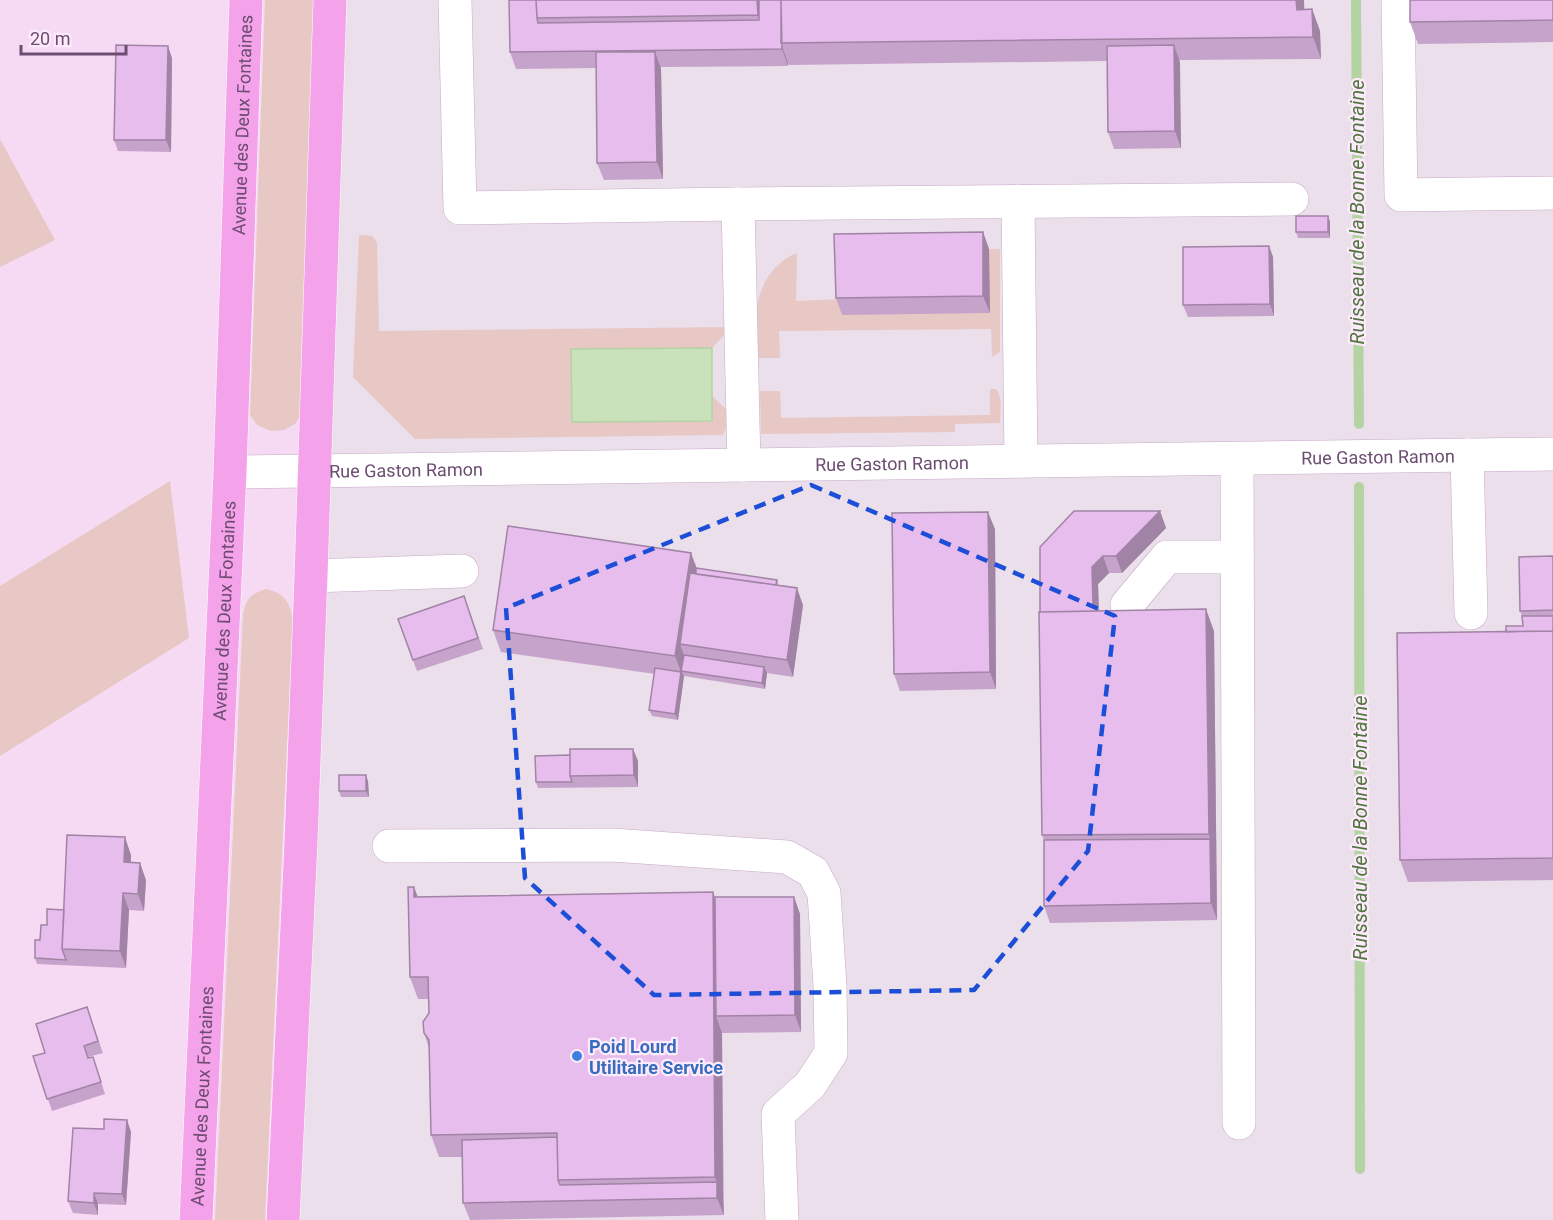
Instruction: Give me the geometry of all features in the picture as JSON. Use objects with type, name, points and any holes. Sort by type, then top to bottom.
[{"type":"main road","name":"Avenue des Deux Fontaines","points":[[196,1220],[230,472],[246,0]]},
{"type":"main road","points":[[283,1220],[301,842],[330,0]]},
{"type":"street","points":[[455,0],[460,208],[1292,199]]},
{"type":"street","points":[[1398,0],[1401,195],[1553,194]]},
{"type":"street","points":[[1018,201],[1022,461]]},
{"type":"street","points":[[738,204],[744,465]]},
{"type":"street","name":"Rue Gaston Ramon","points":[[230,472],[1553,454]]},
{"type":"street","points":[[1467,455],[1471,613]]},
{"type":"street","points":[[1237,459],[1239,1124]]},
{"type":"street","points":[[1127,605],[1167,557],[1237,557]]},
{"type":"street","points":[[311,576],[462,571]]},
{"type":"street","points":[[389,846],[612,845],[787,858],[813,872],[824,893],[830,986],[831,1053],[810,1085],[778,1114],[782,1220]]},
{"type":"highlighted area","points":[[811,485],[1115,616],[1088,851],[974,990],[654,995],[525,878],[506,608]]},
{"type":"shaded area","points":[[0,0],[330,0],[283,1220],[0,1220]]},
{"type":"shaded area","points":[[265,0],[315,0],[301,415],[295,424],[284,430],[271,431],[257,425],[250,415]]},
{"type":"shaded area","points":[[330,0],[1553,0],[1553,1220],[283,1220]]},
{"type":"shaded area","points":[[0,139],[55,240],[0,267]]},
{"type":"shaded area","points":[[359,235],[372,236],[377,243],[379,331],[732,327],[712,348],[571,349],[711,421],[712,396],[728,411],[727,426],[723,435],[415,439],[353,377]]},
{"type":"shaded area","points":[[989,249],[1000,249],[1000,352],[992,357],[991,329],[779,331],[780,358],[759,358],[756,319],[761,290],[775,268],[797,253],[796,301],[842,299],[990,313]]},
{"type":"shaded area","points":[[712,348],[712,421],[572,422],[571,349]]},
{"type":"shaded area","points":[[990,389],[996,389],[1000,396],[1000,423],[955,424],[955,432],[761,434],[760,391],[780,391],[781,418],[990,415]]},
{"type":"shaded area","points":[[170,481],[189,638],[0,756],[0,586]]},
{"type":"shaded area","points":[[266,589],[284,598],[293,617],[265,1220],[215,1220],[243,615],[250,598]]},
{"type":"building","points":[[509,0],[536,0],[538,23],[759,20],[759,0],[781,0],[782,49],[510,52]]},
{"type":"building","points":[[536,0],[757,0],[758,15],[537,18]]},
{"type":"building","points":[[781,0],[1296,0],[1297,10],[1312,9],[1313,37],[781,43]]},
{"type":"building","points":[[1410,0],[1553,0],[1553,20],[1410,22]]},
{"type":"building","points":[[116,45],[168,46],[166,140],[114,140]]},
{"type":"building","points":[[1174,45],[1175,131],[1108,132],[1107,46]]},
{"type":"building","points":[[596,52],[655,52],[657,162],[597,163]]},
{"type":"building","points":[[1296,216],[1328,216],[1328,232],[1296,232]]},
{"type":"building","points":[[983,232],[983,296],[836,298],[834,234]]},
{"type":"building","points":[[1269,246],[1270,304],[1183,305],[1183,247]]},
{"type":"building","points":[[1074,511],[1160,511],[1116,556],[1103,556],[1092,567],[1093,605],[1099,611],[1040,612],[1040,547]]},
{"type":"building","points":[[988,512],[990,672],[894,674],[892,513]]},
{"type":"building","points":[[508,526],[691,553],[675,656],[493,630]]},
{"type":"building","points":[[1553,556],[1553,610],[1520,611],[1519,557]]},
{"type":"building","points":[[696,568],[777,580],[776,585],[696,574]]},
{"type":"building","points":[[690,573],[797,588],[787,660],[680,644]]},
{"type":"building","points":[[464,596],[478,638],[413,660],[398,619]]},
{"type":"building","points":[[1206,609],[1209,834],[1042,835],[1039,612]]},
{"type":"building","points":[[1522,616],[1553,616],[1553,631],[1506,632],[1506,626],[1523,626]]},
{"type":"building","points":[[1553,631],[1553,858],[1400,860],[1397,633]]},
{"type":"building","points":[[684,655],[764,667],[762,683],[681,671]]},
{"type":"building","points":[[655,668],[681,672],[675,714],[649,710]]},
{"type":"building","points":[[570,749],[633,749],[634,775],[570,776]]},
{"type":"building","points":[[570,755],[572,782],[536,782],[535,756]]},
{"type":"building","points":[[339,775],[366,775],[366,791],[339,791]]},
{"type":"building","points":[[67,835],[125,837],[124,862],[140,863],[138,894],[123,893],[120,951],[62,949]]},
{"type":"building","points":[[1210,839],[1211,903],[1044,906],[1044,840]]},
{"type":"building","name":"Poid Lourd Utilitaire Service","points":[[408,887],[414,887],[414,897],[713,892],[715,1177],[558,1180],[557,1133],[431,1135],[429,1040],[424,1033],[423,1022],[429,1013],[428,977],[410,977]]},
{"type":"building","points":[[715,897],[794,897],[795,1015],[716,1016]]},
{"type":"building","points":[[47,909],[64,910],[62,949],[66,960],[35,958],[35,940],[40,940],[41,925],[47,925]]},
{"type":"building","points":[[87,1007],[98,1041],[84,1046],[88,1058],[93,1057],[101,1082],[47,1099],[33,1056],[45,1053],[36,1024]]},
{"type":"building","points":[[104,1119],[127,1120],[122,1194],[94,1193],[94,1203],[68,1201],[73,1128],[104,1129]]},
{"type":"building","points":[[557,1137],[560,1185],[717,1182],[717,1198],[463,1203],[462,1140]]},
{"type":"waterway","name":"Ruisseau de la Bonne Fontaine","points":[[1356,0],[1359,424]]},
{"type":"waterway","name":"Ruisseau de la Bonne Fontaine","points":[[1359,487],[1360,1169]]},
{"type":"place","name":"Poid Lourd Utilitaire Service","points":[[577,1056]]}]
